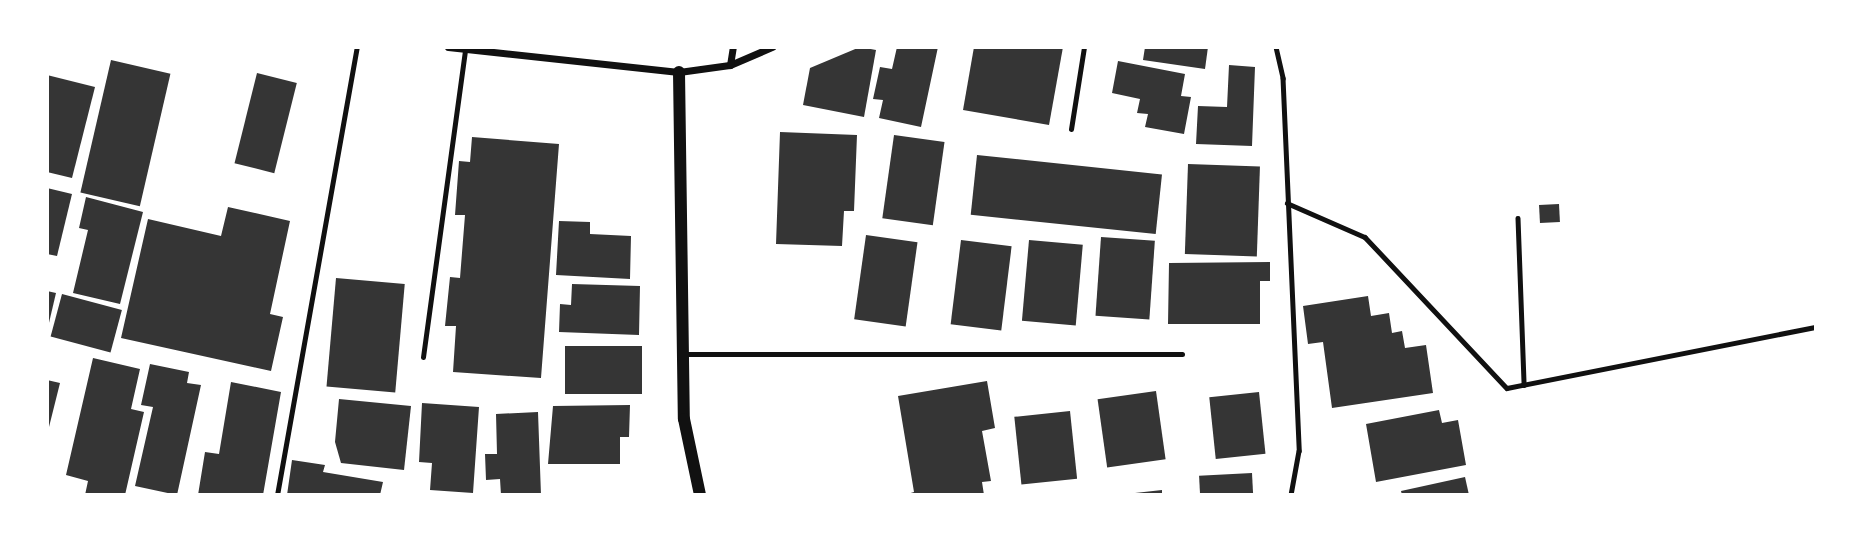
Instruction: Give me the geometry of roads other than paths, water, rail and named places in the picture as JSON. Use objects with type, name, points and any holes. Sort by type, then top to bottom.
[{"type":"street","points":[[448,47],[679,72],[730,65],[772,47]]},
{"type":"street","points":[[730,65],[733,47]]},
{"type":"street","points":[[679,72],[684,419],[700,495]]},
{"type":"lane","points":[[277,495],[357,47]]},
{"type":"lane","points":[[1071,129],[1084,47]]},
{"type":"lane","points":[[423,357],[464,49]]},
{"type":"lane","points":[[683,354],[1182,354]]}]
